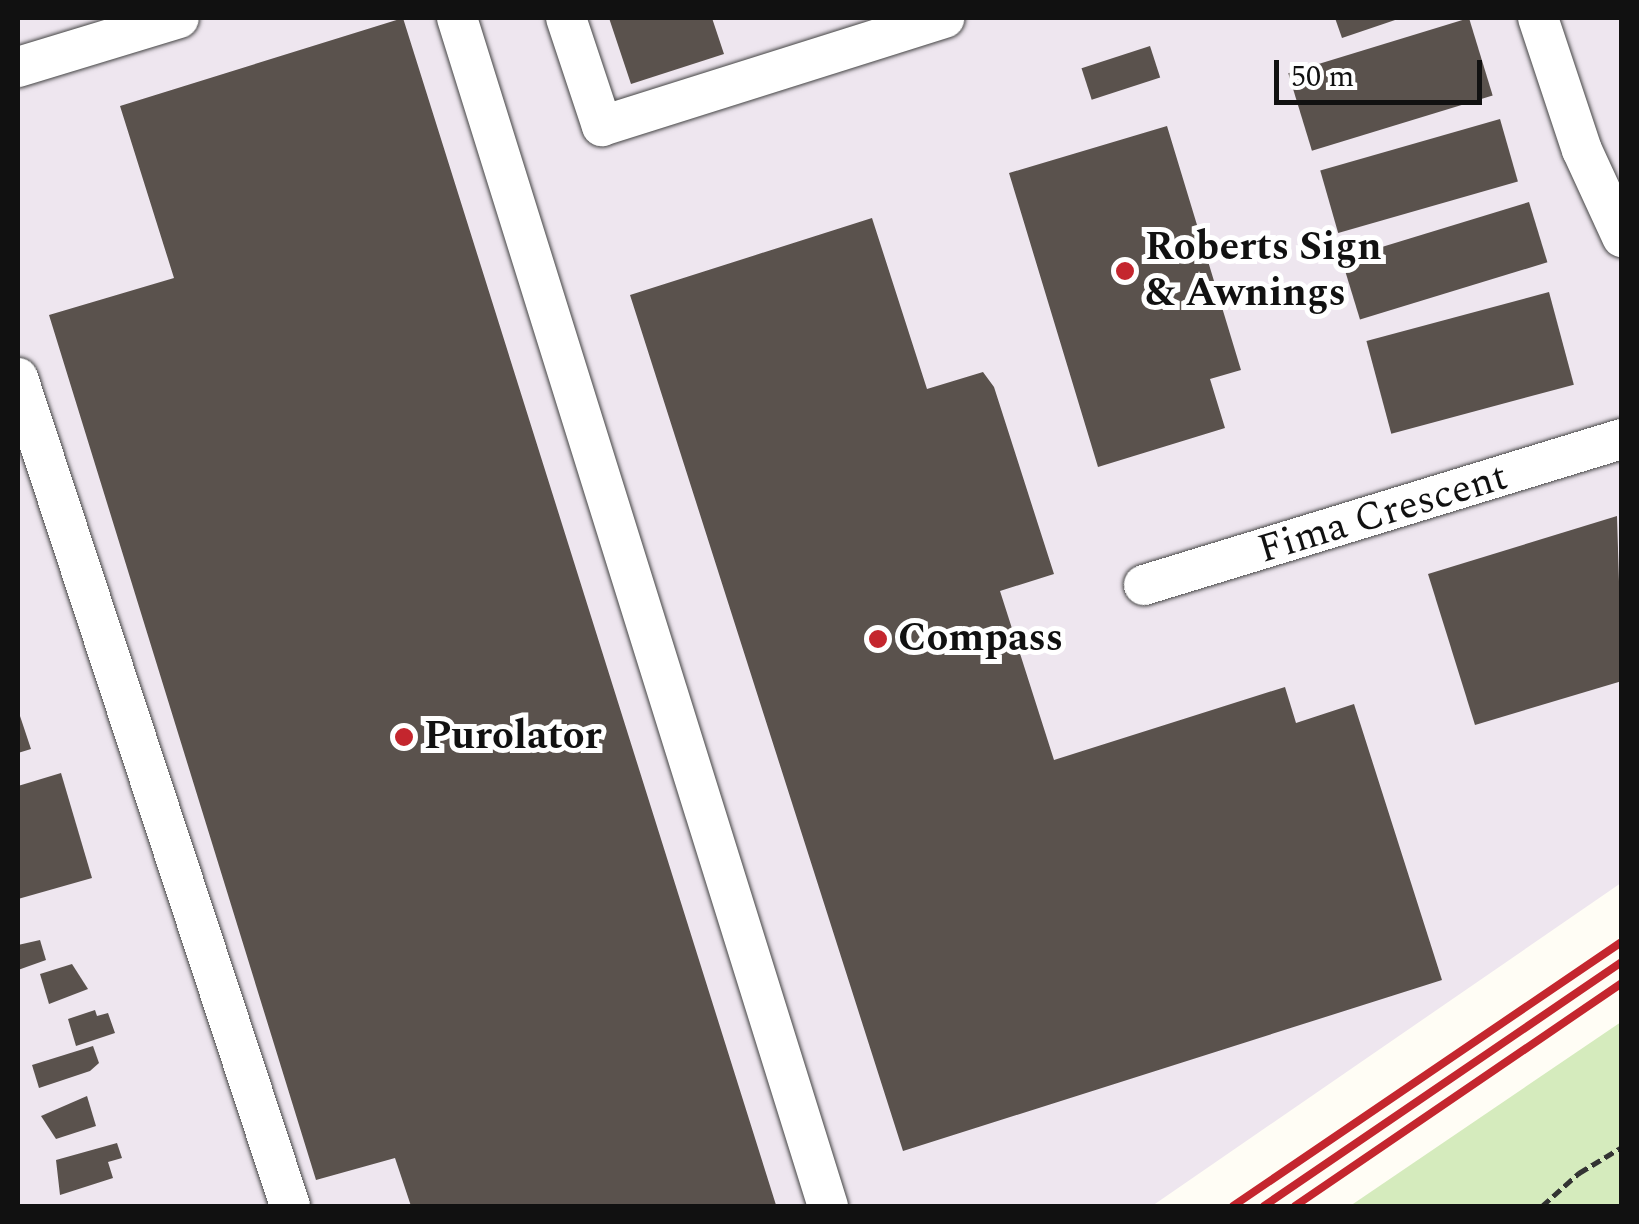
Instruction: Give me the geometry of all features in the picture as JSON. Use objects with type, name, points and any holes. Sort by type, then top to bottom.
[{"type":"street","points":[[18,67],[179,18]]},
{"type":"street","points":[[457,18],[828,1206]]},
{"type":"street","points":[[566,18],[602,126],[944,18]]},
{"type":"street","points":[[1538,18],[1582,150],[1622,237]]},
{"type":"street","points":[[18,378],[290,1206]]},
{"type":"street","name":"Fima Crescent","points":[[1144,585],[1622,439]]},
{"type":"path","points":[[1542,1206],[1579,1172],[1622,1147]]},
{"type":"shaded area","points":[[18,18],[1621,18],[1621,883],[1152,1206],[18,1206]]},
{"type":"green space","points":[[1621,1022],[1621,1206],[1350,1206]]},
{"type":"building","name":"Purolator","points":[[403,18],[776,1205],[411,1206],[395,1158],[316,1180],[49,315],[174,278],[120,106]]},
{"type":"building","points":[[609,18],[712,18],[724,54],[631,84]]},
{"type":"building","points":[[1335,18],[1401,18],[1342,38]]},
{"type":"building","points":[[1469,18],[1493,95],[1312,151],[1288,73]]},
{"type":"building","points":[[1150,46],[1160,77],[1092,100],[1082,68]]},
{"type":"building","points":[[1500,119],[1518,181],[1338,233],[1320,171]]},
{"type":"building","name":"Roberts Sign & Awnings","points":[[1167,126],[1241,370],[1210,379],[1225,428],[1098,467],[1009,173]]},
{"type":"building","points":[[1529,202],[1547,262],[1360,320],[1342,259]]},
{"type":"building","name":"Compass","points":[[872,218],[927,389],[983,372],[994,387],[1054,574],[1000,591],[1054,760],[1285,687],[1296,723],[1354,704],[1442,980],[903,1151],[630,295]]},
{"type":"building","points":[[1549,292],[1574,385],[1391,434],[1366,341]]},
{"type":"building","points":[[1617,516],[1622,681],[1475,725],[1428,574]]},
{"type":"building","points":[[18,710],[31,749],[18,753]]},
{"type":"building","points":[[61,773],[92,878],[18,899],[18,786]]},
{"type":"building","points":[[40,940],[46,960],[18,970],[18,945]]},
{"type":"building","points":[[72,964],[88,989],[49,1004],[40,974]]},
{"type":"building","points":[[95,1010],[97,1016],[108,1013],[115,1033],[76,1046],[68,1019]]},
{"type":"building","points":[[93,1046],[99,1063],[90,1071],[39,1088],[32,1065]]},
{"type":"building","points":[[87,1096],[96,1126],[56,1139],[41,1116]]},
{"type":"building","points":[[117,1143],[122,1158],[108,1162],[113,1178],[60,1195],[56,1160]]},
{"type":"railway","points":[[1233,1206],[1622,942]]},
{"type":"railway","points":[[1264,1206],[1622,962]]},
{"type":"railway","points":[[1295,1206],[1622,983]]},
{"type":"place","name":"Roberts Sign & Awnings","points":[[1125,271]]},
{"type":"place","name":"Compass","points":[[878,639]]},
{"type":"place","name":"Purolator","points":[[404,737]]}]
